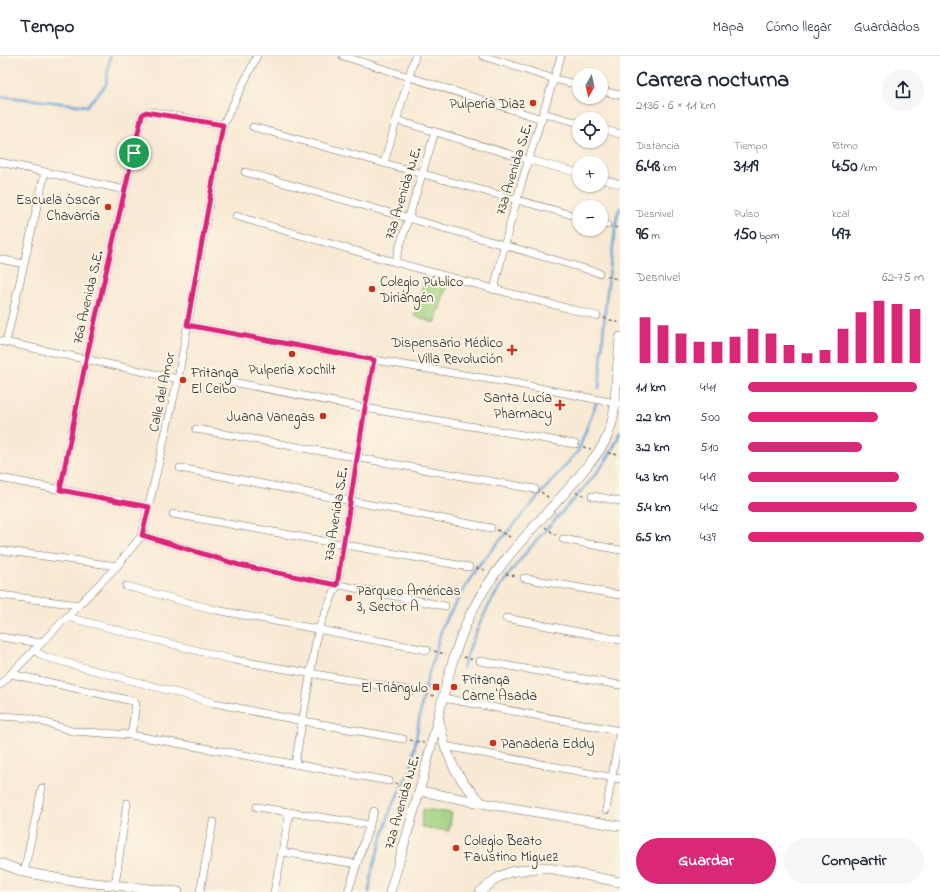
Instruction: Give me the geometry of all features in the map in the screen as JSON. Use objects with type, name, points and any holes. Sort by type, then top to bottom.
[{"type":"street","name":"Calle del Amor","points":[[0,685],[117,566],[142,535],[178,379],[223,125],[257,56]]},
{"type":"street","points":[[343,56],[542,116],[572,122]]},
{"type":"street","points":[[384,163],[415,56]]},
{"type":"street","points":[[483,56],[572,83]]},
{"type":"street","name":"73a Avenida S.E.","points":[[494,290],[504,245],[517,199],[561,56]]},
{"type":"street","points":[[608,93],[620,96]]},
{"type":"street","name":"76a Avenida S.E.","points":[[60,490],[86,360],[142,115],[146,112],[223,125]]},
{"type":"street","points":[[396,120],[529,160],[572,171]]},
{"type":"street","points":[[253,127],[572,215]]},
{"type":"street","points":[[608,131],[620,134]]},
{"type":"street","name":"73a Avenida N.E.","points":[[395,262],[435,132]]},
{"type":"street","points":[[0,162],[125,190]]},
{"type":"street","points":[[45,172],[24,264],[3,342],[178,379]]},
{"type":"street","points":[[245,172],[601,274]]},
{"type":"street","points":[[608,181],[620,184]]},
{"type":"street","points":[[236,216],[494,290],[599,317]]},
{"type":"street","points":[[0,259],[24,264]]},
{"type":"street","points":[[187,325],[374,360],[519,384],[617,404]]},
{"type":"street","name":"72a Avenida N.E.","points":[[390,892],[416,790],[438,718],[440,698],[472,611],[488,584],[520,543],[599,451],[610,430],[617,404],[620,337]]},
{"type":"street","name":"73a Avenida S.E.","points":[[296,764],[318,630],[337,585],[374,360]]},
{"type":"street","points":[[227,381],[365,408],[577,445]]},
{"type":"street","points":[[196,428],[538,490]]},
{"type":"street","points":[[180,468],[491,528]]},
{"type":"street","points":[[0,478],[149,507]]},
{"type":"street","points":[[588,495],[620,501]]},
{"type":"street","points":[[173,514],[472,568]]},
{"type":"street","points":[[142,535],[239,565],[445,606]]},
{"type":"street","points":[[563,539],[620,550]]},
{"type":"street","points":[[0,550],[117,566]]},
{"type":"street","points":[[520,577],[620,595]]},
{"type":"street","points":[[126,586],[216,610],[429,650]]},
{"type":"street","points":[[0,595],[79,606]]},
{"type":"street","points":[[67,617],[234,660],[417,692]]},
{"type":"street","points":[[506,618],[620,640]]},
{"type":"street","points":[[0,637],[41,643]]},
{"type":"street","points":[[34,650],[45,657],[215,703],[303,721],[406,739]]},
{"type":"street","points":[[476,660],[620,685]]},
{"type":"street","points":[[11,674],[132,701],[136,704],[131,735]]},
{"type":"street","points":[[440,698],[620,731],[606,810]]},
{"type":"street","points":[[0,716],[31,718],[72,731],[131,735],[389,781]]},
{"type":"street","points":[[438,718],[445,746],[454,768],[463,782],[482,802]]},
{"type":"street","points":[[445,746],[620,779]]},
{"type":"street","points":[[24,872],[42,788]]},
{"type":"street","points":[[416,790],[620,826]]},
{"type":"street","points":[[115,885],[127,803]]},
{"type":"street","points":[[257,807],[370,825]]},
{"type":"street","points":[[348,892],[374,811]]},
{"type":"street","points":[[274,892],[290,812]]},
{"type":"street","points":[[200,892],[213,822]]},
{"type":"street","points":[[282,852],[357,864]]},
{"type":"street","points":[[0,863],[24,872],[66,880],[178,892]]},
{"type":"street","points":[[480,892],[497,878],[510,872],[543,867],[620,882]]},
{"type":"path","points":[[608,225],[620,229]]},
{"type":"path","points":[[601,274],[620,280]]},
{"type":"path","points":[[599,317],[620,323]]},
{"type":"path","points":[[577,445],[591,449]]},
{"type":"path","points":[[607,452],[619,455]]},
{"type":"path","points":[[538,490],[550,499]]},
{"type":"path","points":[[573,492],[588,495]]},
{"type":"path","points":[[544,526],[552,533]]},
{"type":"path","points":[[499,530],[512,538]]},
{"type":"path","points":[[472,568],[484,570]]},
{"type":"path","points":[[504,574],[520,577]]},
{"type":"path","points":[[429,650],[445,653]]},
{"type":"path","points":[[458,656],[476,660]]},
{"type":"path","points":[[417,692],[440,698]]},
{"type":"path","points":[[406,739],[422,742]]},
{"type":"path","points":[[398,784],[416,790]]},
{"type":"green space","points":[[425,278],[447,285],[435,323],[414,316]]},
{"type":"green space","points":[[423,809],[452,813],[449,831],[421,827]]},
{"type":"waterway","points":[[0,97],[87,106],[106,85],[110,56]]},
{"type":"waterway","points":[[599,388],[606,299],[617,216],[620,208]]},
{"type":"waterway","points":[[369,892],[372,871],[391,808],[411,769],[424,690],[443,625],[477,567],[578,451],[597,401]]},
{"type":"waterway","points":[[463,668],[474,636],[496,594],[514,567],[595,475],[607,459],[617,441],[620,432]]},
{"type":"waterway","points":[[424,690],[430,687]]},
{"type":"place","name":"Pulpería Diaz","points":[[533,103]]},
{"type":"place","name":"Escuela Óscar Chavarría","points":[[108,207]]},
{"type":"place","name":"Colegio Público Diriangén","points":[[372,289]]},
{"type":"place","name":"Dispensario Médico Villa Revolución","points":[[512,350]]},
{"type":"place","name":"Pulpería Xochilt","points":[[292,354]]},
{"type":"place","name":"Fritanga El Ceibo","points":[[183,380]]},
{"type":"place","name":"Santa Lucía Pharmacy","points":[[560,405]]},
{"type":"place","name":"Juana Vanegas","points":[[323,416]]},
{"type":"place","name":"Parqueo Américas 3, Sector A","points":[[349,598]]},
{"type":"place","name":"El Triángulo","points":[[436,687]]},
{"type":"place","name":"Fritanga Carne Asada","points":[[454,687]]},
{"type":"place","name":"Panadería Eddy","points":[[493,743]]},
{"type":"place","name":"Colegio Beato Faustino Míguez","points":[[456,848]]},
{"type":"route","points":[[146,112],[223,125],[187,325],[374,360],[337,585],[239,565],[142,535],[149,507],[60,490],[86,360],[134,153],[142,115],[146,112]]}]
